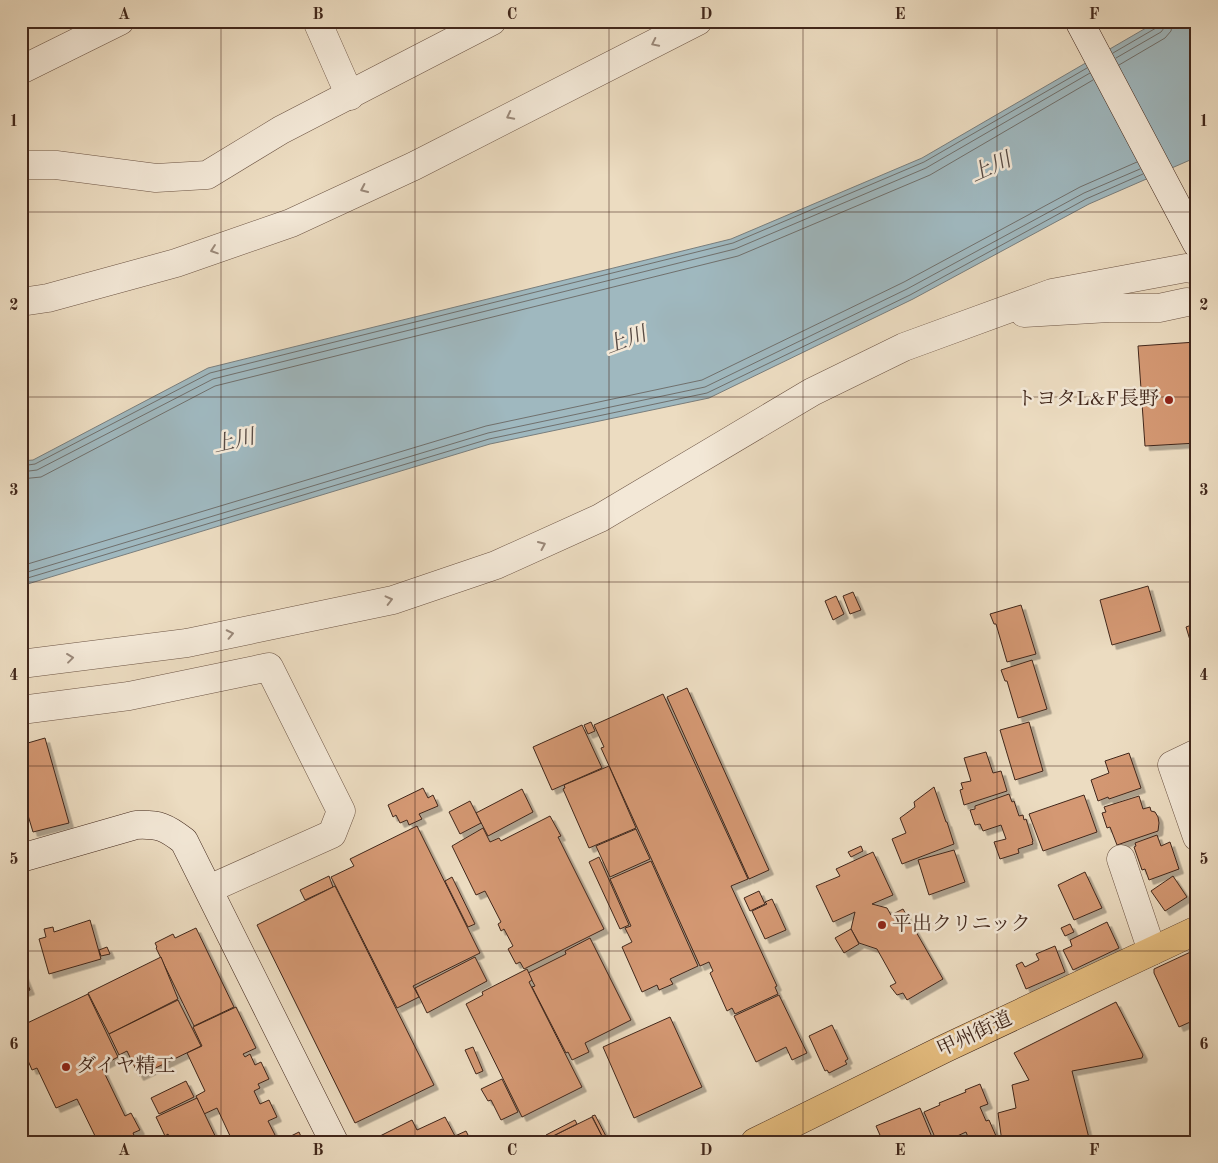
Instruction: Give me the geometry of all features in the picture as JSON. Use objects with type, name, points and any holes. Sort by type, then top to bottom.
[{"type":"highway","name":"甲州街道","points":[[755,1142],[946,1048],[1197,930]]},
{"type":"street","points":[[21,70],[120,21]]},
{"type":"street","points":[[317,21],[350,96]]},
{"type":"street","points":[[21,165],[56,165],[156,178],[207,174],[282,130],[492,21]]},
{"type":"street","points":[[21,302],[48,298],[176,263],[291,223],[414,166],[698,21]]},
{"type":"street","points":[[1078,21],[1197,244]]},
{"type":"street","points":[[21,664],[187,644],[393,600],[496,565],[600,518],[812,392],[904,347],[1052,293],[1186,268],[1197,270]]},
{"type":"street","points":[[987,316],[1109,308],[1159,308],[1187,302]]},
{"type":"street","points":[[21,710],[129,696],[268,668],[341,811],[332,834],[209,889]]},
{"type":"street","points":[[1197,753],[1172,765],[1197,837]]},
{"type":"street","points":[[21,858],[136,825],[152,824],[168,828],[184,841],[334,1142]]},
{"type":"street","points":[[1121,859],[1152,951]]},
{"type":"water","name":"上川","points":[[1158,21],[1197,21],[1197,157],[1089,204],[913,299],[709,398],[490,444],[21,586],[21,461],[33,460],[208,368],[731,239],[922,158]]},
{"type":"building","name":"トヨタL&F長野","points":[[1196,342],[1197,443],[1145,446],[1138,346]]},
{"type":"building","points":[[1148,586],[1161,631],[1112,645],[1100,600]]},
{"type":"building","points":[[853,592],[861,610],[850,614],[843,596]]},
{"type":"building","points":[[836,596],[844,614],[833,620],[825,601]]},
{"type":"building","points":[[1021,605],[1036,654],[1007,662],[996,624],[994,624],[990,614]]},
{"type":"building","points":[[1197,623],[1197,663],[1186,627]]},
{"type":"building","points":[[1032,660],[1047,709],[1018,718],[1007,681],[1005,681],[1001,670]]},
{"type":"building","points":[[687,688],[769,870],[749,879],[667,697]]},
{"type":"building","points":[[663,694],[748,879],[731,886],[777,986],[775,987],[778,994],[735,1014],[732,1008],[727,1011],[710,973],[713,971],[709,962],[700,966],[601,748],[604,747],[594,725]]},
{"type":"building","points":[[591,722],[595,731],[588,734],[584,725]]},
{"type":"building","points":[[1029,722],[1043,771],[1015,780],[1000,730]]},
{"type":"building","points":[[582,725],[602,768],[552,790],[533,747]]},
{"type":"building","points":[[45,738],[69,823],[33,832],[21,792],[21,745]]},
{"type":"building","points":[[986,752],[993,773],[1001,771],[1007,791],[964,805],[960,790],[963,789],[961,783],[971,781],[964,758]]},
{"type":"building","points":[[1129,753],[1141,788],[1098,801],[1091,780],[1109,773],[1105,761]]},
{"type":"building","points":[[609,766],[636,828],[589,848],[563,789],[565,788],[564,785]]},
{"type":"building","points":[[934,787],[954,844],[902,864],[892,839],[906,833],[900,818],[915,807],[914,802]]},
{"type":"building","points":[[423,788],[428,798],[433,795],[438,806],[419,814],[422,819],[409,825],[407,820],[400,823],[396,815],[393,817],[388,805]]},
{"type":"building","points":[[522,789],[533,812],[488,836],[476,813]]},
{"type":"building","points":[[1009,794],[1012,802],[1014,801],[1019,816],[1023,815],[1024,820],[1026,819],[1033,844],[1018,849],[1019,853],[1000,859],[994,842],[1006,839],[1001,825],[983,831],[980,824],[975,825],[970,810],[975,809],[975,806]]},
{"type":"building","points":[[1084,795],[1097,832],[1043,851],[1029,814]]},
{"type":"building","points":[[1139,796],[1143,809],[1150,807],[1151,811],[1155,812],[1158,817],[1158,831],[1117,845],[1110,827],[1107,828],[1102,813],[1106,812],[1104,807]]},
{"type":"building","points":[[470,801],[481,823],[460,834],[449,812]]},
{"type":"building","points":[[550,816],[561,836],[558,837],[604,929],[524,969],[520,962],[516,964],[508,949],[513,946],[504,929],[501,931],[498,924],[501,922],[485,891],[476,895],[452,846],[483,828],[490,842],[499,838],[501,841]]},
{"type":"building","points":[[417,826],[480,953],[413,986],[419,997],[397,1008],[331,877],[354,866],[350,859]]},
{"type":"building","points":[[636,829],[650,859],[610,877],[596,846]]},
{"type":"building","points":[[1157,835],[1161,846],[1170,842],[1179,869],[1149,880],[1145,869],[1142,870],[1134,847],[1136,846],[1135,843]]},
{"type":"building","points":[[861,846],[863,851],[851,857],[848,852]]},
{"type":"building","points":[[954,850],[965,882],[929,895],[918,860]]},
{"type":"building","name":"平出クリニック","points":[[873,852],[893,895],[872,904],[887,908],[891,915],[903,909],[943,979],[907,1000],[903,993],[897,995],[890,986],[896,983],[877,949],[859,943],[851,929],[855,912],[833,922],[816,886],[840,876],[836,869]]},
{"type":"building","points":[[599,857],[629,925],[620,929],[589,862]]},
{"type":"building","points":[[651,861],[698,966],[670,979],[673,984],[659,990],[657,985],[642,992],[622,947],[632,942],[625,928],[631,926],[610,879]]},
{"type":"building","points":[[1085,872],[1102,908],[1074,920],[1058,885]]},
{"type":"building","points":[[329,876],[333,887],[305,900],[300,890]]},
{"type":"building","points":[[1173,876],[1187,897],[1165,911],[1151,891]]},
{"type":"building","points":[[452,877],[475,924],[468,927],[445,881]]},
{"type":"building","points":[[335,886],[434,1085],[355,1123],[257,925]]},
{"type":"building","points":[[759,891],[765,904],[750,911],[744,898]]},
{"type":"building","points":[[772,899],[786,930],[765,939],[752,911],[767,904],[765,902]]},
{"type":"building","points":[[90,920],[101,959],[49,974],[39,939],[46,937],[44,929],[53,927],[54,932]]},
{"type":"building","points":[[1107,922],[1119,948],[1073,970],[1063,950],[1072,946],[1070,940]]},
{"type":"building","points":[[1070,924],[1074,932],[1065,936],[1061,928]]},
{"type":"building","points":[[196,928],[234,1007],[194,1026],[155,943],[173,934],[175,938]]},
{"type":"building","points":[[851,929],[859,944],[844,953],[835,938]]},
{"type":"building","points":[[590,938],[631,1020],[585,1043],[589,1052],[572,1060],[568,1052],[566,1053],[532,987],[535,986],[528,973],[566,954],[565,951]]},
{"type":"building","points":[[1055,946],[1065,972],[1026,989],[1016,965],[1022,962],[1025,967],[1039,960],[1036,954]]},
{"type":"building","points":[[107,947],[110,954],[101,956],[99,950]]},
{"type":"building","points":[[1197,949],[1197,1019],[1179,1027],[1154,973],[1154,969]]},
{"type":"building","points":[[161,957],[178,999],[109,1034],[88,993]]},
{"type":"building","points":[[475,957],[487,981],[427,1013],[415,988]]},
{"type":"building","points":[[21,968],[30,990],[21,993]]},
{"type":"building","points":[[527,969],[532,980],[529,982],[582,1087],[522,1117],[466,1004],[483,995],[482,992]]},
{"type":"building","name":"ダイヤ精工","points":[[88,994],[118,1057],[101,1066],[125,1116],[131,1113],[140,1130],[133,1133],[137,1142],[94,1142],[97,1140],[77,1099],[56,1108],[37,1068],[32,1070],[26,1056],[21,1059],[21,1026]]},
{"type":"building","points":[[779,995],[807,1053],[792,1060],[786,1047],[756,1062],[734,1016]]},
{"type":"building","points":[[178,1000],[201,1046],[139,1076],[127,1051],[119,1055],[109,1034]]},
{"type":"building","points":[[1116,1002],[1143,1055],[1142,1058],[1072,1071],[1090,1142],[1002,1142],[998,1113],[1016,1108],[1012,1085],[1029,1080],[1014,1053]]},
{"type":"building","name":"ダイヤ精工","points":[[236,1007],[256,1048],[243,1054],[245,1057],[250,1054],[255,1065],[261,1062],[269,1079],[258,1084],[260,1088],[254,1091],[260,1104],[269,1100],[277,1117],[268,1121],[276,1137],[267,1142],[223,1142],[231,1138],[217,1108],[204,1114],[196,1096],[205,1091],[187,1053],[202,1046],[193,1027]]},
{"type":"building","points":[[670,1017],[702,1087],[634,1118],[603,1047]]},
{"type":"building","points":[[832,1025],[848,1059],[845,1061],[847,1064],[829,1073],[827,1070],[825,1071],[809,1036]]},
{"type":"building","points":[[473,1047],[483,1071],[476,1074],[465,1050]]},
{"type":"building","points":[[502,1079],[518,1112],[501,1120],[491,1100],[488,1101],[481,1089]]},
{"type":"building","points":[[186,1081],[194,1097],[159,1114],[151,1098]]},
{"type":"building","points":[[980,1084],[988,1104],[980,1107],[986,1121],[989,1120],[996,1136],[982,1142],[970,1142],[966,1132],[944,1142],[937,1142],[924,1112]]},
{"type":"building","name":"ダイヤ精工","points":[[197,1098],[218,1142],[171,1142],[168,1134],[165,1136],[156,1117]]},
{"type":"building","points":[[920,1108],[934,1142],[883,1142],[876,1126]]},
{"type":"building","points":[[595,1115],[609,1142],[605,1142],[592,1116]]},
{"type":"building","points":[[445,1117],[455,1136],[466,1131],[471,1141],[368,1142],[412,1120],[417,1130]]},
{"type":"building","points":[[592,1117],[605,1142],[543,1142],[547,1139]]},
{"type":"building","points":[[575,1120],[577,1124],[547,1139],[546,1135]]},
{"type":"building","points":[[299,1132],[303,1141],[286,1142],[285,1139]]},
{"type":"place","name":"トヨタL&F長野","points":[[1169,400]]},
{"type":"place","name":"平出クリニック","points":[[882,925]]},
{"type":"place","name":"ダイヤ精工","points":[[66,1067]]}]
